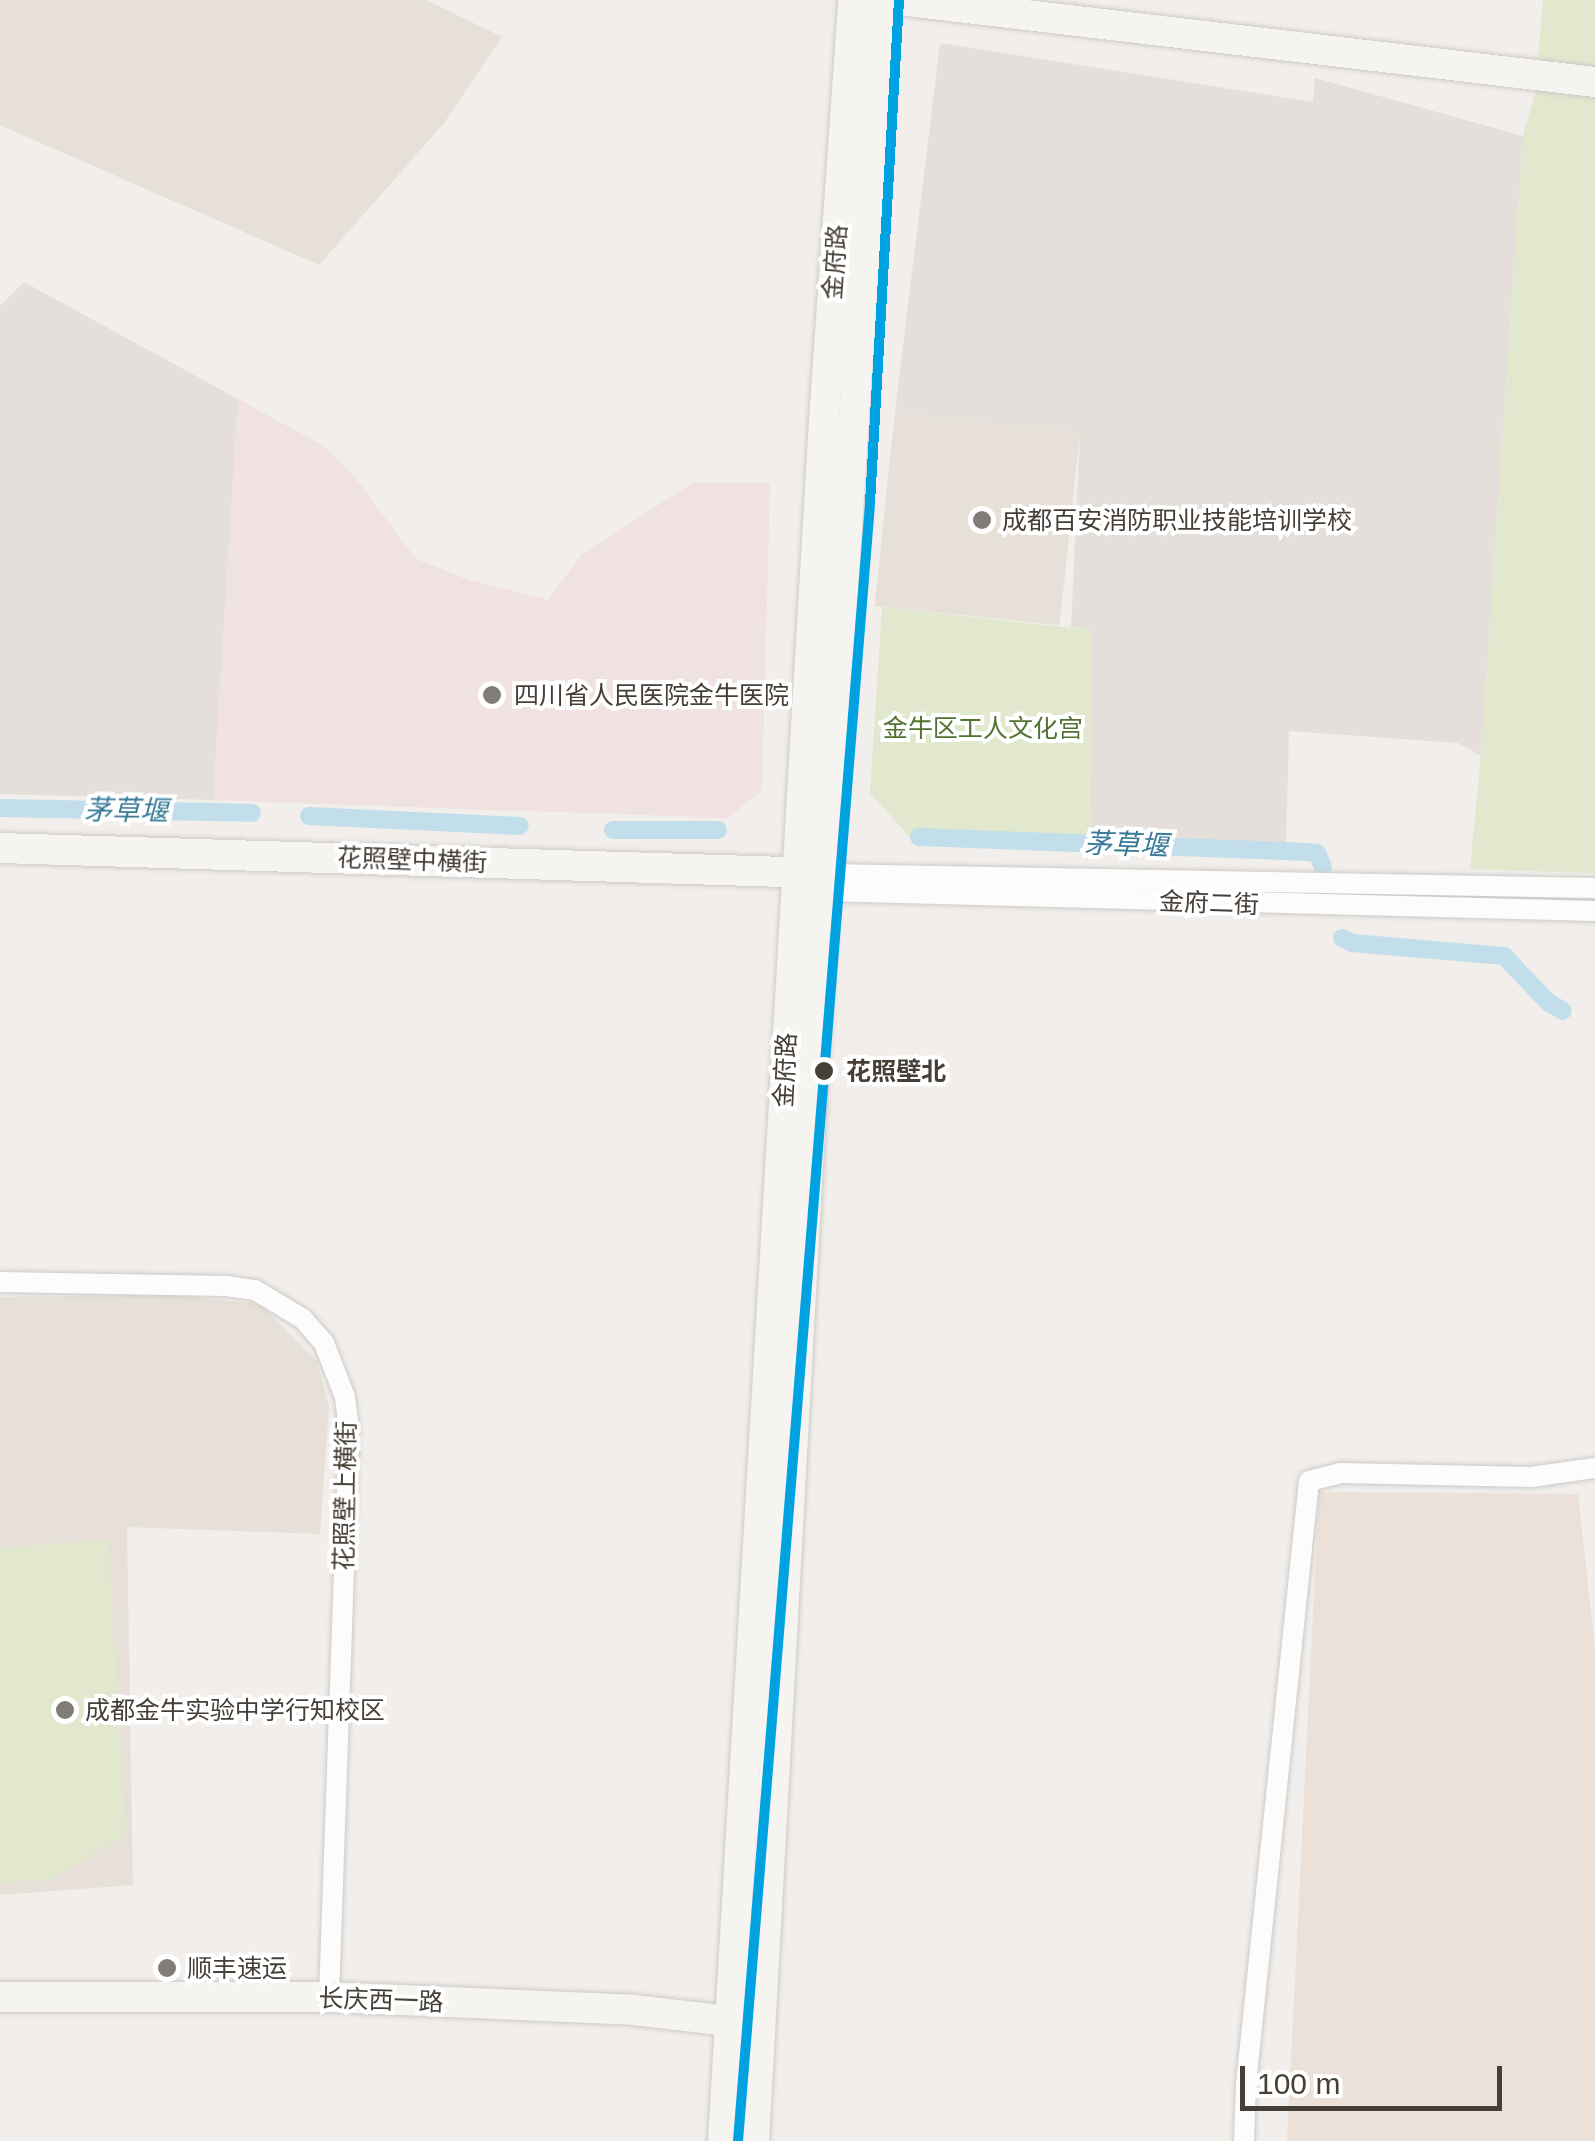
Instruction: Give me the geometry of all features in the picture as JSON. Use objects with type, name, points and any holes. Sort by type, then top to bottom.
[{"type":"street","name":"金府路","points":[[754,2141],[854,0]]},
{"type":"street","name":"金府路","points":[[722,2141],[811,882],[881,0]]},
{"type":"street","points":[[898,0],[1595,82]]},
{"type":"street","name":"花照壁中横街","points":[[0,848],[811,882]]},
{"type":"street","name":"花照壁中横街","points":[[0,863],[811,882]]},
{"type":"street","name":"金府二街","points":[[811,882],[1595,888]]},
{"type":"street","name":"金府二街","points":[[811,882],[1595,912]]},
{"type":"street","name":"花照壁上横街","points":[[0,1282],[226,1286],[254,1290],[304,1319],[324,1343],[346,1397],[349,1429],[329,1997]]},
{"type":"street","points":[[1244,2141],[1246,2084],[1309,1481],[1340,1473],[1531,1477],[1595,1468]]},
{"type":"street","name":"长庆西一路","points":[[0,1997],[329,1997],[634,2010],[760,2024]]},
{"type":"shaded area","points":[[0,0],[426,0],[502,37],[444,123],[319,265],[0,125]]},
{"type":"shaded area","points":[[940,43],[1313,102],[1315,78],[1523,136],[1481,756],[1458,743],[1289,731],[1286,845],[1089,835],[1092,630],[1071,627],[1080,434],[895,412]]},
{"type":"shaded area","points":[[24,282],[238,399],[213,800],[0,794],[0,306]]},
{"type":"shaded area","name":"四川省人民医院金牛医院","points":[[238,399],[324,446],[351,472],[416,559],[469,580],[548,600],[581,555],[694,482],[770,483],[762,790],[728,818],[213,800]]},
{"type":"shaded area","name":"成都百安消防职业技能培训学校","points":[[895,412],[1080,431],[1060,625],[875,606]]},
{"type":"shaded area","name":"成都金牛实验中学行知校区","points":[[168,1295],[260,1304],[317,1361],[329,1406],[320,1534],[127,1527],[133,1885],[0,1895],[0,1297]]},
{"type":"shaded area","points":[[1319,1492],[1578,1494],[1595,1648],[1595,2141],[1287,2141]]},
{"type":"green space","points":[[1543,0],[1595,0],[1595,873],[1470,869],[1523,136],[1535,93]]},
{"type":"green space","name":"金牛区工人文化宫","points":[[882,607],[1092,630],[1089,835],[918,846],[870,793]]},
{"type":"green space","points":[[108,1540],[126,1834],[52,1879],[0,1883],[0,1548]]},
{"type":"waterway","name":"茅草堰","points":[[0,808],[252,813]]},
{"type":"waterway","name":"茅草堰","points":[[309,816],[520,826]]},
{"type":"waterway","name":"茅草堰","points":[[613,830],[718,830]]},
{"type":"waterway","name":"茅草堰","points":[[919,837],[1305,852],[1317,853],[1323,867]]},
{"type":"waterway","name":"茅草堰","points":[[1342,938],[1352,943],[1504,956],[1548,1002],[1563,1011]]},
{"type":"transit line","points":[[738,2141],[870,503],[899,0]]},
{"type":"place","name":"成都百安消防职业技能培训学校","points":[[982,520]]},
{"type":"place","name":"四川省人民医院金牛医院","points":[[492,695]]},
{"type":"place","name":"花照壁北","points":[[824,1071]]},
{"type":"place","name":"成都金牛实验中学行知校区","points":[[65,1710]]},
{"type":"place","name":"顺丰速运","points":[[167,1968]]}]
